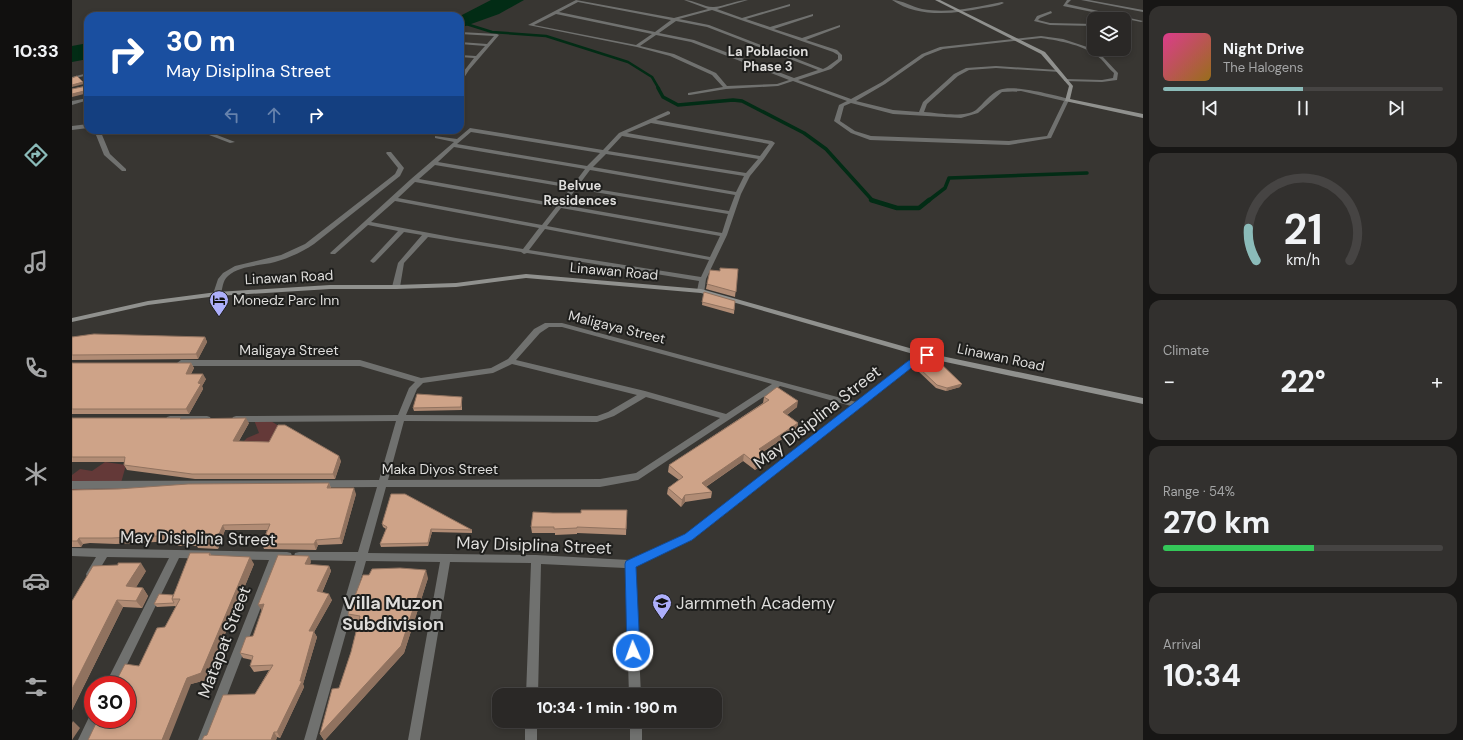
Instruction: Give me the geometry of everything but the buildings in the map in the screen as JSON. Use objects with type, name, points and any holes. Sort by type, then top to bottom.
[{"type":"street","points":[[686,0],[836,51],[840,55],[840,60],[829,68],[778,85],[726,88],[690,94]]},
{"type":"street","points":[[637,46],[676,19],[746,0]]},
{"type":"street","points":[[894,0],[914,9],[942,13],[1002,3]]},
{"type":"street","points":[[937,0],[958,11],[1017,40],[1043,53],[1071,86],[1067,100],[1049,137],[1009,143],[870,138],[853,132],[837,121],[842,105],[876,88],[907,65],[931,50],[942,48],[1017,40],[1041,37],[1056,38],[1071,42],[1098,55],[1116,73],[1115,79],[1102,81],[1066,80]]},
{"type":"street","points":[[1069,0],[1064,5],[1141,21]]},
{"type":"street","points":[[1083,0],[1141,11],[1141,21]]},
{"type":"street","points":[[1101,4],[1106,0]]},
{"type":"street","points":[[726,88],[714,74],[672,55],[637,46],[530,25],[578,1],[708,26],[822,70]]},
{"type":"street","points":[[741,19],[789,5]]},
{"type":"street","points":[[554,12],[692,41],[851,101],[893,112],[961,116],[976,112],[988,100],[1001,91],[1021,90],[1143,116]]},
{"type":"street","points":[[1051,12],[1038,17],[1036,21],[1050,24],[1087,25]]},
{"type":"street","points":[[770,29],[812,15]]},
{"type":"street","points":[[1131,23],[1141,21]]},
{"type":"street","points":[[801,40],[839,26]]},
{"type":"street","points":[[464,33],[497,35],[464,74]]},
{"type":"street","points":[[464,43],[488,45]]},
{"type":"street","points":[[464,56],[478,57]]},
{"type":"street","points":[[921,114],[925,103],[956,75],[968,68],[996,67],[1058,71]]},
{"type":"street","points":[[72,78],[84,75]]},
{"type":"street","points":[[72,90],[84,87]]},
{"type":"street","points":[[72,103],[84,100]]},
{"type":"street","points":[[524,252],[541,227],[603,151],[621,134],[668,113]]},
{"type":"street","points":[[650,121],[772,143],[762,158],[747,175],[738,194],[724,235],[703,279],[701,291]]},
{"type":"street","points":[[72,128],[84,126]]},
{"type":"street","points":[[333,252],[470,130],[747,175]]},
{"type":"street","points":[[99,134],[108,155],[124,170]]},
{"type":"street","points":[[209,134],[232,142]]},
{"type":"street","points":[[621,134],[762,158]]},
{"type":"street","points":[[437,137],[458,141]]},
{"type":"street","points":[[453,145],[738,194]]},
{"type":"street","points":[[217,294],[221,279],[228,272],[238,268],[271,261],[300,251],[398,175],[401,168],[389,153]]},
{"type":"street","points":[[434,162],[732,213]]},
{"type":"street","points":[[413,180],[724,235]]},
{"type":"street","points":[[394,198],[712,259]]},
{"type":"street","points":[[367,223],[524,252],[703,279]]},
{"type":"street","points":[[373,261],[403,229]]},
{"type":"street","points":[[396,287],[401,263],[428,234]]},
{"type":"street","name":"Linawan Road","points":[[72,320],[148,304],[217,294],[330,287],[456,285],[526,276],[701,291],[927,355],[1143,401]]},
{"type":"street","name":"Maligaya Street","points":[[176,363],[360,363],[421,382],[494,370],[512,361],[537,331],[548,325],[562,325],[857,405]]},
{"type":"street","name":"May Disiplina Street","points":[[72,552],[536,559],[630,564],[688,537],[912,363],[927,355]]},
{"type":"street","points":[[512,361],[645,394],[728,417]]},
{"type":"street","points":[[310,740],[401,418],[413,388],[421,382]]},
{"type":"street","name":"Maka Diyos Street","points":[[72,485],[600,483],[638,476],[780,383]]},
{"type":"street","points":[[229,419],[597,419],[611,414],[645,394]]},
{"type":"street","points":[[158,419],[213,419]]},
{"type":"street","points":[[84,586],[104,553]]},
{"type":"street","points":[[115,676],[176,554]]},
{"type":"street","name":"Matapat Street","points":[[204,740],[276,556]]},
{"type":"street","points":[[414,740],[446,558]]},
{"type":"street","points":[[532,688],[536,559]]},
{"type":"street","points":[[630,564],[635,688]]},
{"type":"street","points":[[84,740],[90,728]]},
{"type":"street","points":[[530,740],[531,728]]},
{"type":"street","points":[[636,728],[636,740]]},
{"type":"shaded area","points":[[491,0],[524,0],[499,14],[464,27],[464,14]]},
{"type":"shaded area","points":[[84,44],[84,60],[72,62],[72,46]]},
{"type":"shaded area","points":[[254,420],[269,420],[284,429],[270,445],[241,444],[247,438],[259,433]]},
{"type":"shaded area","points":[[105,462],[126,465],[119,490],[72,490],[72,475],[80,469],[92,471]]},
{"type":"waterway","points":[[464,23],[492,32],[546,36],[628,62],[652,77],[659,89]]},
{"type":"waterway","points":[[658,88],[663,97],[678,105],[733,100],[742,101],[804,133],[826,149],[873,200]]},
{"type":"waterway","points":[[928,201],[945,188],[949,178],[1087,173]]},
{"type":"waterway","points":[[873,200],[897,208],[919,208],[929,200]]},
{"type":"place","name":"Monedz Parc Inn","points":[[219,317]]},
{"type":"place","name":"Jarmmeth Academy","points":[[662,620]]},
{"type":"district","name":"La Poblacion Phase 3","points":[[768,58]]},
{"type":"district","name":"Belvue Residences","points":[[580,192]]},
{"type":"district","name":"Villa Muzon Subdivision","points":[[393,613]]},
{"type":"route","points":[[633,651],[630,564],[688,537],[912,363],[927,355]]}]
